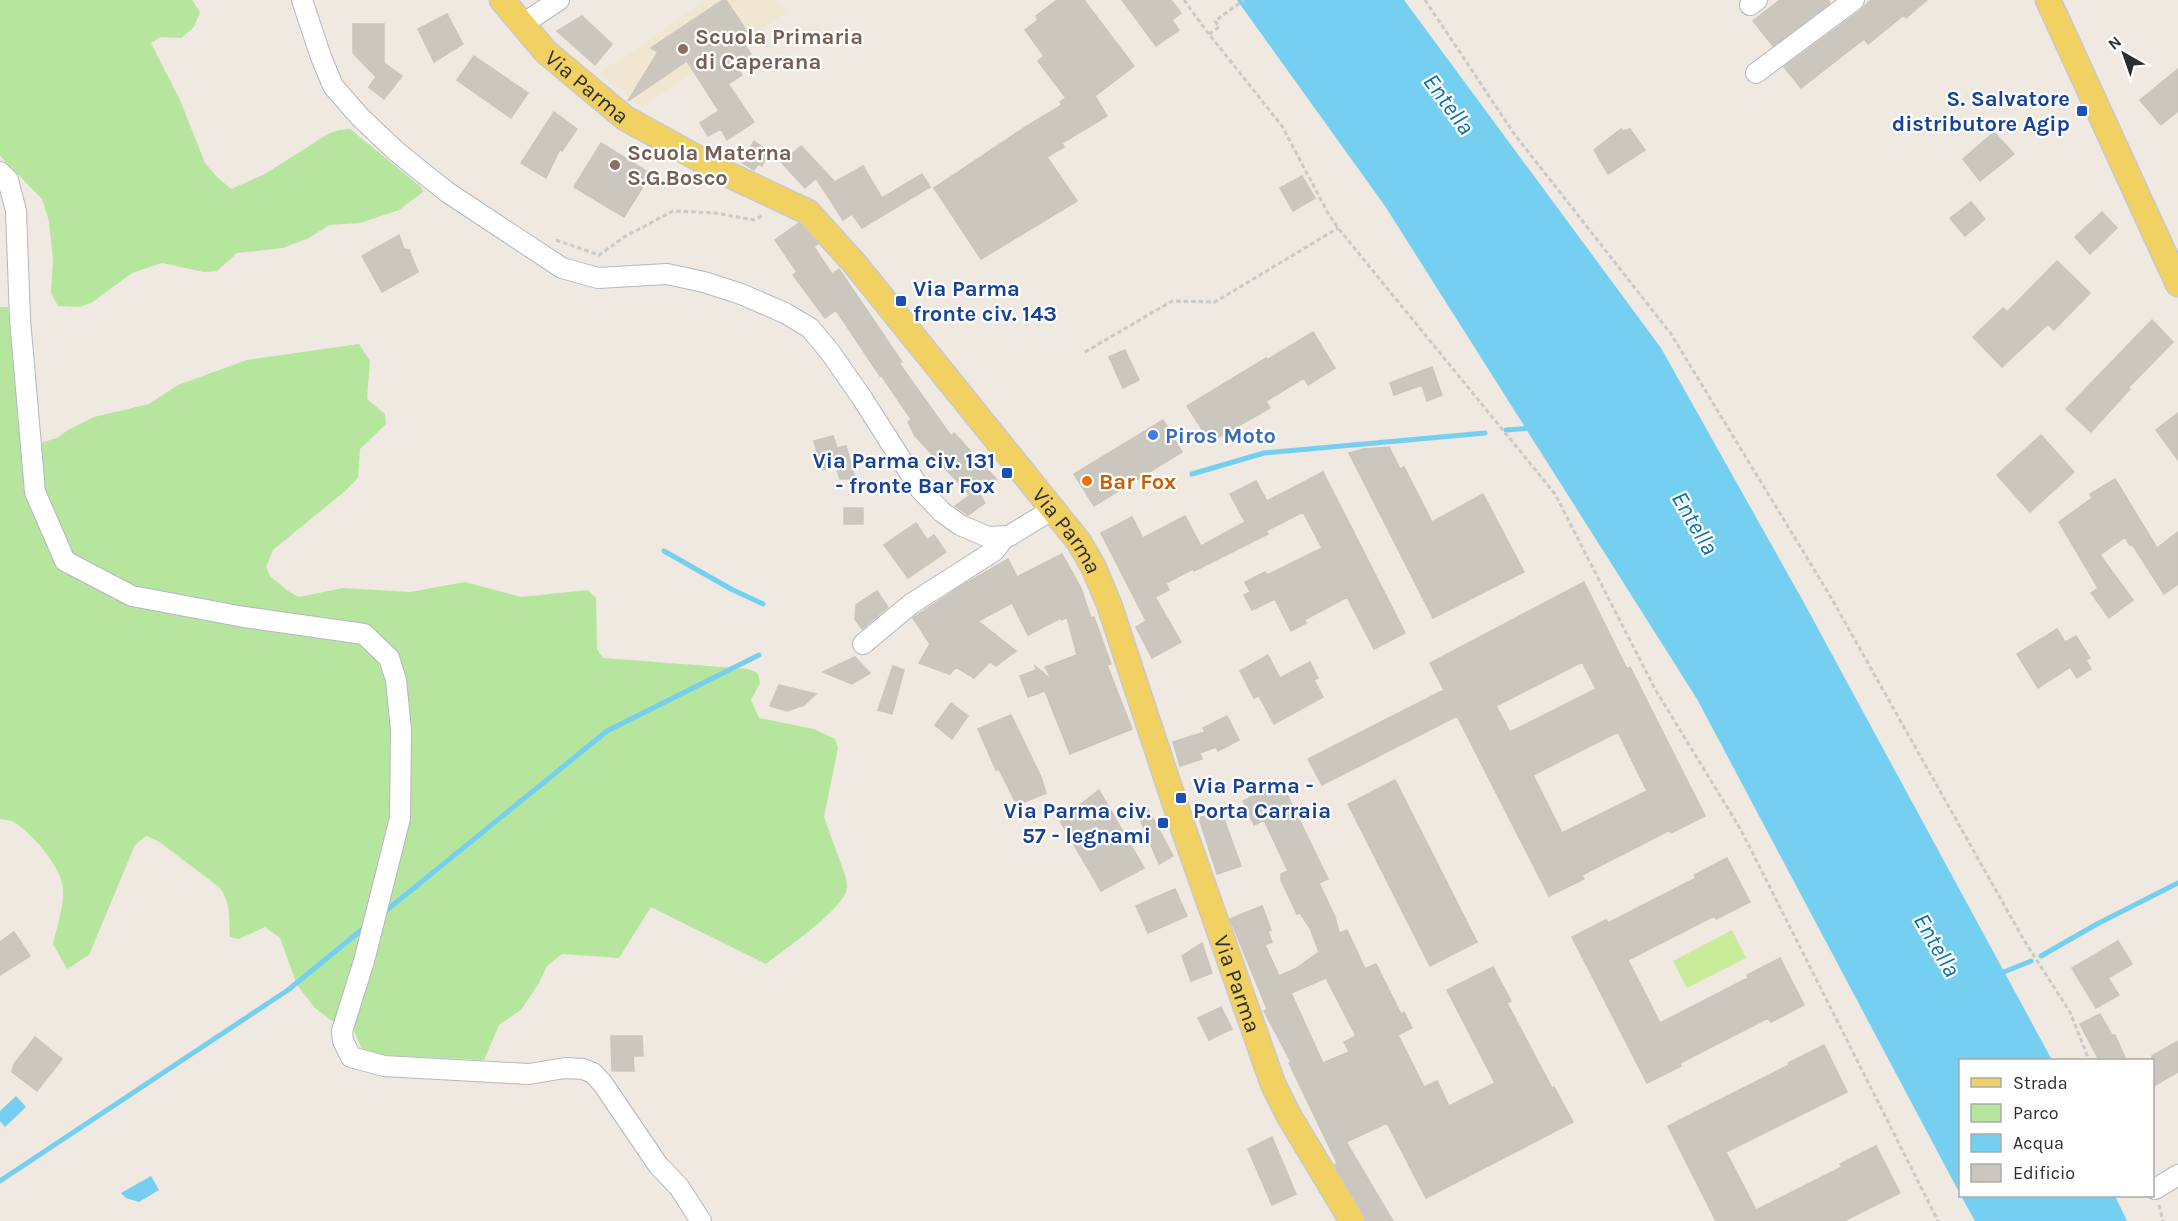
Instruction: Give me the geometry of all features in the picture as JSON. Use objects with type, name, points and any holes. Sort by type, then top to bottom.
[{"type":"main road","name":"Via Parma","points":[[501,0],[546,51],[625,118],[721,171],[808,212],[855,264],[1079,542],[1094,566],[1109,604],[1181,822],[1273,1084],[1289,1116],[1352,1221]]},
{"type":"main road","points":[[2048,0],[2178,284]]},
{"type":"street","points":[[302,0],[333,86],[360,117],[397,152],[447,192],[562,268],[598,278],[667,274],[704,282],[741,294],[785,313],[810,328],[862,398],[920,489],[942,512],[960,525],[988,537],[1005,537],[1053,509]]},
{"type":"street","points":[[521,25],[559,0]]},
{"type":"street","points":[[1756,73],[1854,0]]},
{"type":"street","points":[[0,172],[8,180],[16,211],[20,319],[35,492],[65,561],[132,596],[244,617],[364,634],[389,658],[396,680],[401,730],[400,818],[364,961],[342,1030],[343,1041],[351,1057],[384,1066],[529,1074],[565,1068],[584,1069],[593,1073],[603,1084],[658,1165],[679,1187],[701,1221]]},
{"type":"street","points":[[863,644],[911,604],[994,551],[1005,537]]},
{"type":"street","points":[[2155,1189],[2178,1175]]},
{"type":"path","points":[[1184,0],[1282,126],[1338,228],[1555,494],[1655,689],[1741,830],[1938,1221]]},
{"type":"path","points":[[1209,34],[1219,27],[1215,21],[1244,0]]},
{"type":"path","points":[[1425,0],[1515,135],[1671,334],[1830,594],[2025,942],[2070,1012],[2089,1059]]},
{"type":"path","points":[[546,236],[599,255],[624,237],[674,211],[715,213],[754,220],[790,202]]},
{"type":"path","points":[[1086,352],[1172,301],[1215,302],[1338,228]]},
{"type":"shaded area","name":"Scuola Primaria di Caperana","points":[[704,0],[778,0],[787,12],[641,106],[599,73],[648,41]]},
{"type":"green space","points":[[0,0],[192,0],[200,12],[194,27],[181,38],[160,37],[151,43],[180,100],[205,163],[231,189],[265,174],[328,134],[350,129],[421,187],[423,192],[399,210],[360,223],[329,225],[309,238],[283,248],[237,253],[217,271],[204,272],[162,263],[132,273],[91,303],[79,307],[58,306],[51,293],[53,260],[49,221],[42,199],[0,156]]},
{"type":"green space","points":[[0,307],[8,307],[23,448],[57,438],[94,417],[149,404],[178,385],[247,360],[359,344],[370,361],[367,399],[385,414],[386,424],[360,449],[358,478],[273,550],[266,567],[270,576],[299,597],[343,588],[410,592],[465,582],[521,597],[588,590],[596,598],[597,649],[603,658],[748,669],[758,673],[760,683],[751,700],[759,718],[814,729],[835,739],[838,748],[824,817],[846,880],[846,892],[840,902],[821,921],[766,964],[651,907],[619,958],[562,954],[547,966],[521,1010],[499,1025],[484,1060],[381,1055],[361,1048],[353,1028],[336,1024],[315,1008],[297,985],[280,938],[265,927],[239,939],[230,937],[226,898],[219,887],[158,841],[146,836],[135,845],[89,955],[67,969],[53,944],[63,895],[57,871],[52,861],[29,834],[14,822],[0,819]]},
{"type":"green space","points":[[1732,930],[1746,958],[1687,988],[1673,961]]},
{"type":"water","name":"Entella","points":[[1237,0],[1404,0],[1661,348],[1803,601],[2051,1059],[1959,1059],[1959,1192],[1697,699],[1385,206]]},
{"type":"water","points":[[16,1096],[26,1107],[5,1127],[0,1121],[0,1111]]},
{"type":"water","points":[[151,1176],[159,1190],[139,1202],[126,1198],[121,1193]]},
{"type":"water","points":[[1962,1197],[2115,1197],[2127,1221],[1975,1221]]},
{"type":"building","points":[[726,0],[750,36],[742,41],[751,54],[735,64],[742,75],[728,84],[754,122],[727,140],[721,129],[708,136],[700,123],[719,111],[687,61],[628,101],[658,52],[651,48]]},
{"type":"building","points":[[1057,0],[1084,0],[1134,66],[1095,96],[1107,116],[1062,143],[1064,147],[1047,157],[1077,201],[981,259],[934,188],[1062,105],[1060,102],[1066,98],[1038,61],[1044,56],[1025,30],[1038,20],[1036,16]]},
{"type":"building","points":[[1122,0],[1171,0],[1181,13],[1172,20],[1179,30],[1156,46]]},
{"type":"building","points":[[1780,0],[1828,0],[1830,3],[1773,46],[1753,21]]},
{"type":"building","points":[[1871,0],[1927,0],[1906,18],[1904,15],[1868,44],[1864,39],[1801,88],[1784,67],[1861,10]]},
{"type":"building","points":[[447,14],[463,44],[434,62],[418,29]]},
{"type":"building","points":[[582,16],[612,44],[595,65],[557,31]]},
{"type":"building","points":[[353,24],[384,24],[384,63],[402,76],[384,99],[369,87],[376,77],[353,53]]},
{"type":"building","points":[[474,56],[528,93],[511,118],[457,80]]},
{"type":"building","points":[[2178,69],[2178,111],[2161,125],[2140,100]]},
{"type":"building","points":[[554,112],[577,129],[562,151],[560,149],[546,178],[521,163]]},
{"type":"building","points":[[1621,129],[1623,131],[1630,129],[1645,150],[1608,174],[1594,150]]},
{"type":"building","points":[[1994,132],[2014,154],[1980,181],[1963,159]]},
{"type":"building","points":[[754,141],[769,152],[762,166],[758,164],[754,170],[741,162]]},
{"type":"building","points":[[601,143],[651,174],[624,217],[574,187]]},
{"type":"building","points":[[801,146],[835,182],[863,166],[882,198],[922,174],[930,187],[862,228],[852,214],[843,220],[816,178],[805,188],[782,163]]},
{"type":"building","points":[[1302,176],[1315,198],[1293,211],[1280,188]]},
{"type":"building","points":[[1971,202],[1985,219],[1965,236],[1950,218]]},
{"type":"building","points":[[2102,212],[2117,228],[2090,254],[2075,237]]},
{"type":"building","points":[[799,223],[818,244],[814,247],[832,274],[839,269],[902,362],[899,363],[951,436],[954,433],[997,480],[980,495],[985,503],[968,515],[955,506],[970,495],[915,436],[908,422],[911,419],[836,310],[825,318],[793,275],[797,272],[775,240]]},
{"type":"building","points":[[399,235],[404,249],[409,250],[418,272],[382,292],[362,256]]},
{"type":"building","points":[[2057,261],[2090,293],[2054,330],[2048,324],[2002,367],[1973,337],[2003,308],[2007,312]]},
{"type":"building","points":[[2152,320],[2173,342],[2128,388],[2130,389],[2091,432],[2066,409]]},
{"type":"building","points":[[1313,332],[1335,368],[1308,385],[1304,378],[1266,401],[1270,408],[1210,442],[1187,406]]},
{"type":"building","points":[[1125,350],[1139,380],[1123,388],[1109,357]]},
{"type":"building","points":[[1432,367],[1442,395],[1427,401],[1422,385],[1394,395],[1390,383]]},
{"type":"building","points":[[2178,413],[2178,460],[2156,430]]},
{"type":"building","points":[[1163,420],[1182,452],[1094,506],[1074,474]]},
{"type":"building","points":[[2041,435],[2074,472],[2030,512],[1997,475]]},
{"type":"building","points":[[833,436],[837,448],[846,446],[855,479],[840,479],[836,466],[822,470],[814,441]]},
{"type":"building","points":[[1389,447],[1400,469],[1404,467],[1432,522],[1483,494],[1524,572],[1433,618],[1349,453]]},
{"type":"building","points":[[1323,472],[1405,633],[1374,649],[1347,597],[1304,620],[1306,623],[1291,631],[1275,599],[1252,610],[1244,595],[1250,592],[1245,582],[1265,572],[1267,575],[1322,548],[1303,512],[1266,531],[1268,534],[1166,583],[1169,590],[1155,597],[1181,642],[1152,658],[1136,627],[1146,621],[1101,533],[1132,517],[1143,538],[1185,516],[1201,546],[1245,522],[1230,494],[1256,481],[1267,501]]},
{"type":"building","points":[[2115,479],[2157,548],[2178,532],[2178,584],[2164,594],[2132,544],[2130,545],[2125,537],[2100,555],[2133,600],[2109,618],[2091,593],[2098,588],[2059,522],[2092,498],[2090,494]]},
{"type":"building","points":[[844,508],[863,508],[863,524],[844,524]]},
{"type":"building","points":[[916,523],[927,540],[934,535],[946,552],[908,578],[884,545]]},
{"type":"building","points":[[1062,554],[1081,588],[1091,618],[1094,617],[1111,664],[1107,665],[1132,729],[1070,754],[1045,691],[1028,697],[1020,676],[1036,670],[1035,666],[1052,680],[1045,667],[1077,655],[1067,617],[1028,635],[1012,603],[978,621],[1016,651],[996,666],[990,662],[974,678],[956,667],[950,674],[919,663],[930,644],[913,618],[1008,559],[1017,577]]},
{"type":"building","points":[[1584,582],[1627,669],[1630,667],[1705,816],[1671,833],[1670,830],[1582,875],[1584,879],[1549,896],[1457,716],[1322,785],[1308,759],[1444,690],[1430,663]],"holes":[[[1582,662],[1596,689],[1510,732],[1496,706]],[[1618,732],[1647,791],[1562,833],[1533,775]]]},
{"type":"building","points":[[877,591],[888,607],[862,629],[855,619],[856,605]]},
{"type":"building","points":[[2057,629],[2065,642],[2076,636],[2090,658],[2086,660],[2091,669],[2077,678],[2070,667],[2038,688],[2017,654]]},
{"type":"building","points":[[1268,655],[1280,678],[1310,662],[1318,678],[1314,680],[1323,697],[1274,724],[1259,696],[1254,698],[1240,671]]},
{"type":"building","points":[[855,657],[870,673],[852,684],[823,672]]},
{"type":"building","points":[[893,666],[904,670],[892,714],[878,710]]},
{"type":"building","points":[[779,685],[816,694],[804,705],[787,711],[770,706]]},
{"type":"building","points":[[951,703],[968,716],[952,739],[935,725]]},
{"type":"building","points":[[1011,715],[1041,777],[1046,793],[1017,805],[999,769],[996,770],[978,729]]},
{"type":"building","points":[[1227,716],[1239,740],[1218,751],[1216,747],[1200,753],[1202,759],[1180,766],[1173,742],[1205,732],[1203,728]]},
{"type":"building","points":[[1395,780],[1477,942],[1430,966],[1348,804]]},
{"type":"building","points":[[1281,782],[1328,879],[1319,883],[1335,917],[1339,933],[1347,930],[1365,969],[1376,964],[1401,1014],[1404,1012],[1412,1028],[1398,1035],[1424,1087],[1437,1081],[1449,1106],[1495,1083],[1447,990],[1493,967],[1511,1001],[1507,1003],[1552,1088],[1554,1087],[1573,1122],[1426,1198],[1387,1123],[1346,1142],[1393,1221],[1366,1221],[1335,1165],[1337,1163],[1289,1063],[1291,1062],[1264,1011],[1267,1009],[1230,919],[1262,906],[1271,930],[1268,931],[1272,942],[1265,945],[1279,976],[1295,969],[1319,952],[1310,928],[1300,913],[1297,914],[1281,880],[1281,874],[1288,871],[1264,820],[1254,825],[1243,801]],"holes":[[[1326,978],[1356,1036],[1344,1042],[1349,1052],[1323,1063],[1291,993]]]},
{"type":"building","points":[[1099,790],[1144,868],[1101,891],[1059,819]]},
{"type":"building","points":[[1148,809],[1173,856],[1159,864],[1138,814]]},
{"type":"building","points":[[1221,811],[1241,866],[1217,874],[1199,818]]},
{"type":"building","points":[[1727,858],[1750,902],[1716,919],[1714,916],[1628,960],[1660,1023],[1748,978],[1747,975],[1780,958],[1804,1005],[1771,1022],[1768,1018],[1680,1063],[1681,1066],[1647,1083],[1572,937],[1606,920],[1608,923],[1696,878],[1694,875]]},
{"type":"building","points":[[1175,889],[1187,916],[1148,933],[1136,906]]},
{"type":"building","points":[[14,932],[30,956],[0,975],[0,942]]},
{"type":"building","points":[[2118,941],[2132,964],[2108,978],[2119,995],[2096,1008],[2072,968]]},
{"type":"building","points":[[1202,943],[1212,973],[1191,981],[1182,956]]},
{"type":"building","points":[[1221,1007],[1232,1029],[1209,1040],[1198,1018]]},
{"type":"building","points":[[2100,1014],[2112,1035],[2115,1035],[2126,1059],[2098,1059],[2080,1024]]},
{"type":"building","points":[[611,1036],[642,1036],[643,1056],[633,1056],[634,1071],[612,1071]]},
{"type":"building","points":[[35,1037],[62,1059],[37,1091],[12,1072],[14,1064]]},
{"type":"building","points":[[2178,1041],[2178,1072],[2154,1086],[2152,1056]]},
{"type":"building","points":[[1824,1045],[1847,1092],[1726,1152],[1756,1210],[1842,1167],[1840,1164],[1876,1146],[1900,1193],[1844,1221],[1716,1221],[1668,1126]]},
{"type":"building","points":[[1272,1137],[1296,1194],[1272,1205],[1248,1149]]},
{"type":"waterway","points":[[1506,430],[1531,428]]},
{"type":"waterway","points":[[1192,474],[1264,453],[1485,433]]},
{"type":"waterway","points":[[664,551],[731,589],[763,604]]},
{"type":"waterway","points":[[382,914],[607,731],[759,655]]},
{"type":"waterway","points":[[2041,956],[2097,924],[2178,883]]},
{"type":"waterway","points":[[0,1181],[288,990],[365,927]]},
{"type":"waterway","points":[[1999,974],[2031,961]]},
{"type":"place","name":"Scuola Primaria di Caperana","points":[[683,49]]},
{"type":"place","name":"S. Salvatore distributore Agip","points":[[2082,111]]},
{"type":"place","name":"Scuola Materna S.G.Bosco","points":[[615,165]]},
{"type":"place","name":"Via Parma fronte civ. 143","points":[[901,301]]},
{"type":"place","name":"Piros Moto","points":[[1153,435]]},
{"type":"place","name":"Via Parma civ. 131 - fronte Bar Fox","points":[[1007,473]]},
{"type":"place","name":"Bar Fox","points":[[1087,481]]},
{"type":"place","name":"Via Parma - Porta Carraia","points":[[1181,798]]},
{"type":"place","name":"Via Parma civ. 57 - legnami","points":[[1163,823]]}]
